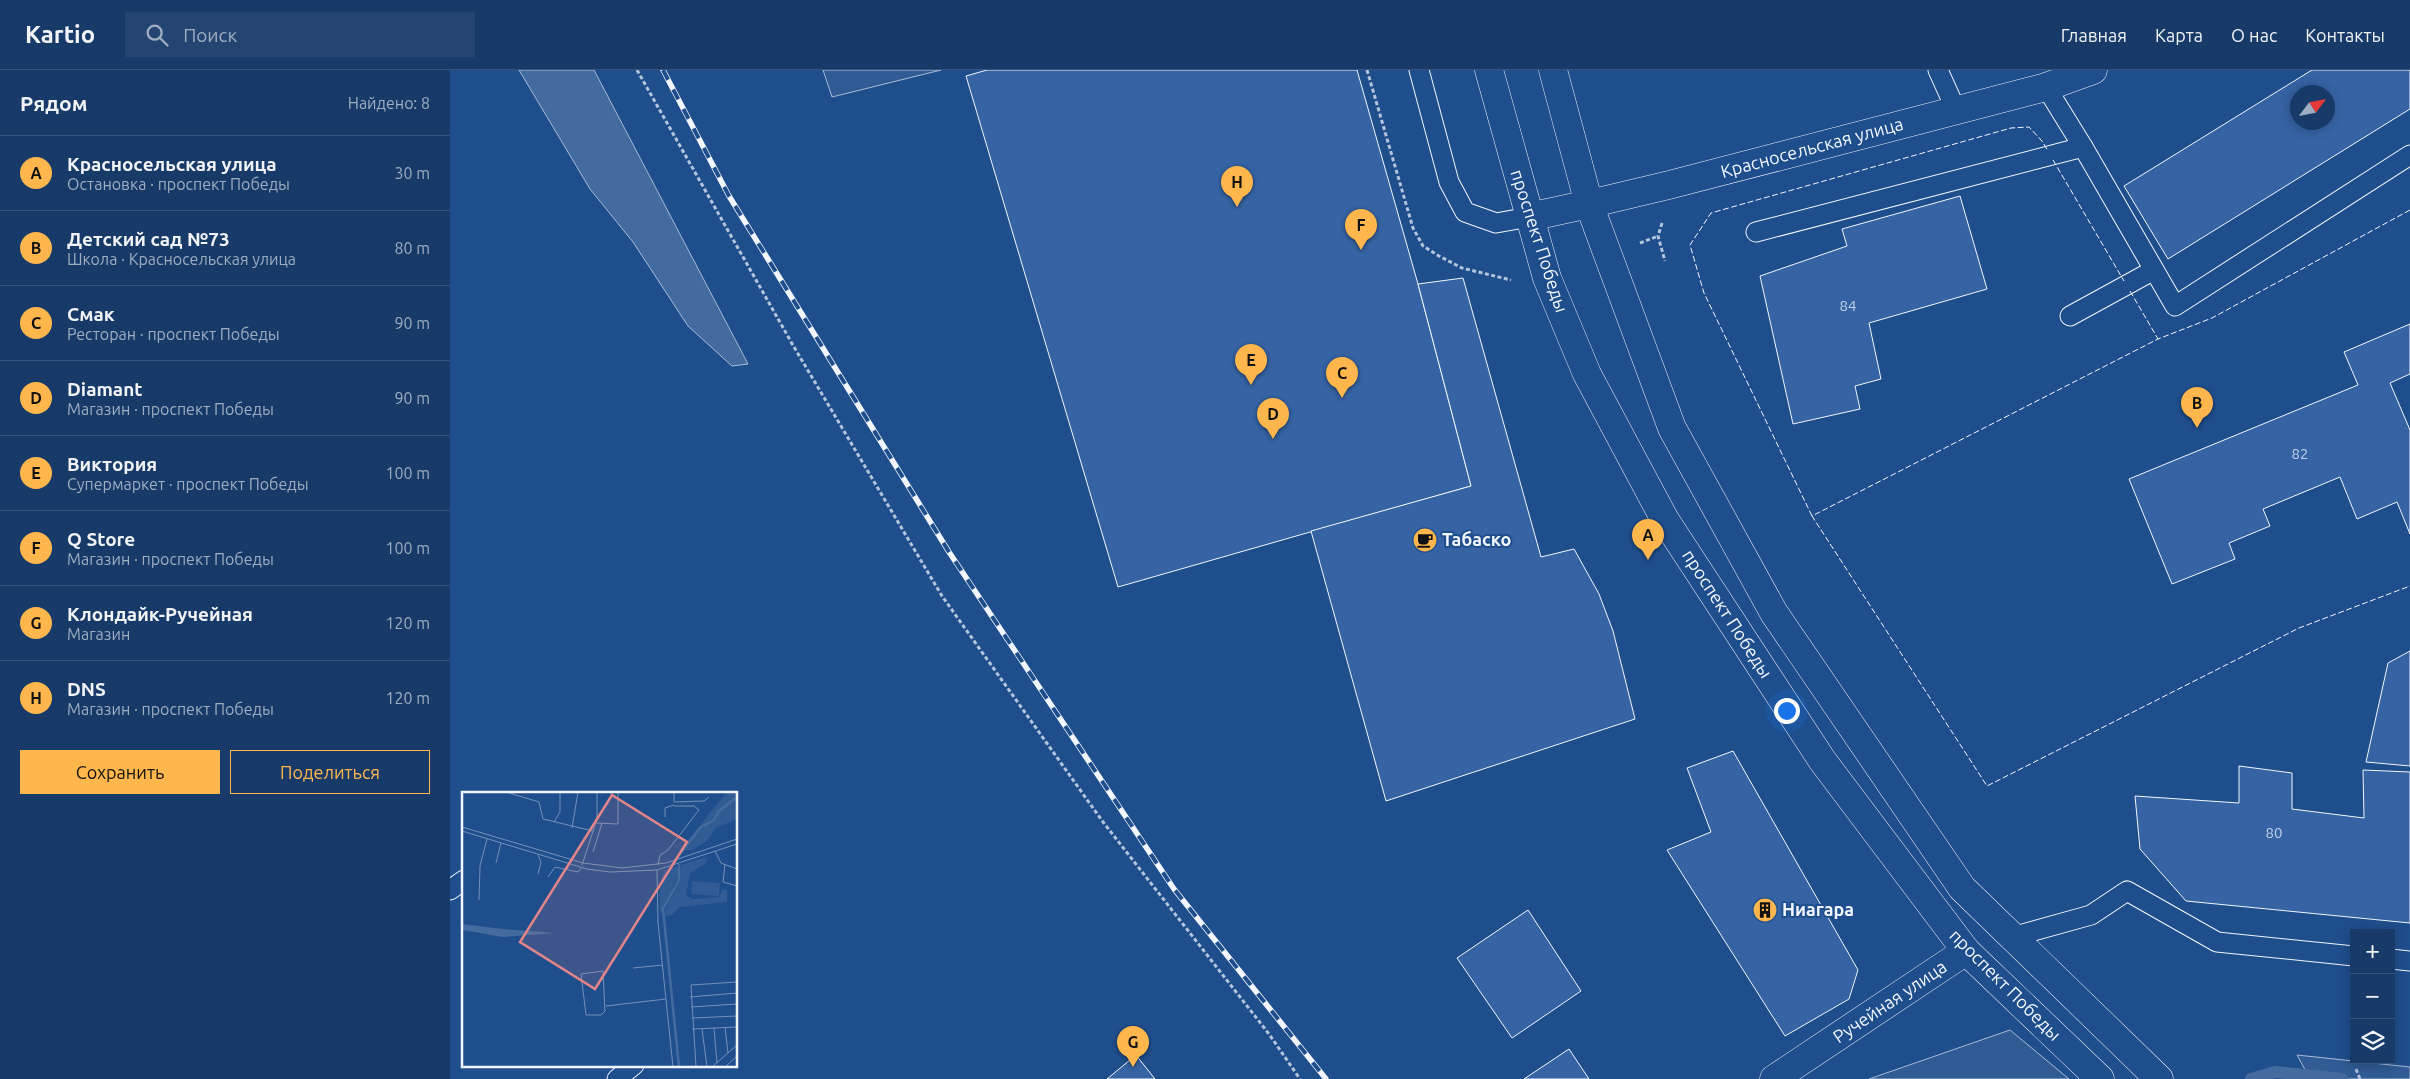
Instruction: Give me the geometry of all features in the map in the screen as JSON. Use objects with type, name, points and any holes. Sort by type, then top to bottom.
[{"type":"main road","name":"проспект Победы","points":[[1489,70],[1547,278],[1587,374],[1665,520],[1822,760],[1966,951],[2100,1079]]},
{"type":"main road","points":[[1553,70],[1589,204],[1672,428],[1774,613],[1962,888],[2159,1079]]},
{"type":"main road","name":"Красносельская улица","points":[[1529,217],[1669,185],[2046,88],[2093,70]]},
{"type":"main road","name":"Ручейная улица","points":[[1774,1079],[1966,951],[2012,937]]},
{"type":"lane","points":[[1419,70],[1449,182],[1465,212],[1496,223],[1529,217]]},
{"type":"lane","points":[[1938,70],[1956,110]]},
{"type":"lane","points":[[2046,88],[2083,147],[2175,306],[2410,155]]},
{"type":"lane","points":[[1756,232],[2083,147]]},
{"type":"lane","points":[[2070,316],[2154,270]]},
{"type":"lane","points":[[450,890],[462,881]]},
{"type":"lane","points":[[2012,937],[2091,915],[2127,891],[2217,942],[2350,956]]},
{"type":"lane","points":[[2395,960],[2410,961]]},
{"type":"lane","points":[[617,1079],[633,1066]]},
{"type":"path","points":[[637,70],[794,347],[942,596],[1103,822],[1269,1034],[1300,1079]]},
{"type":"path","points":[[2356,1069],[2360,1079]]},
{"type":"shaded area","points":[[519,70],[594,70],[748,364],[732,366],[688,326],[633,242],[590,189]]},
{"type":"shaded area","points":[[823,70],[941,70],[832,97]]},
{"type":"shaded area","points":[[2010,1030],[2069,1079],[1869,1079]]},
{"type":"shaded area","points":[[2297,1055],[2350,1061],[2350,1064],[2382,1064],[2410,1067],[2410,1079],[2310,1079]]},
{"type":"building","points":[[987,70],[1357,70],[1418,284],[1471,486],[1118,587],[966,76]]},
{"type":"building","points":[[2312,70],[2410,70],[2410,109],[2168,259],[2124,186]]},
{"type":"building","points":[[1960,196],[1987,289],[1869,323],[1881,379],[1855,386],[1860,409],[1793,424],[1760,276],[1847,246],[1842,229]]},
{"type":"building","name":"Табаско","points":[[1463,278],[1541,557],[1574,549],[1599,594],[1613,631],[1635,719],[1386,801],[1311,531],[1471,486],[1418,284]]},
{"type":"building","points":[[2410,324],[2410,374],[2390,383],[2410,430],[2410,534],[2397,502],[2357,519],[2340,477],[2263,509],[2270,526],[2229,543],[2235,559],[2172,584],[2129,479],[2358,385],[2344,352]]},
{"type":"building","points":[[2410,651],[2410,766],[2366,762],[2388,663]]},
{"type":"building","name":"Ниагара","points":[[1733,751],[1858,970],[1849,999],[1785,1036],[1667,850],[1711,832],[1687,768]]},
{"type":"building","points":[[2239,766],[2292,773],[2292,809],[2364,818],[2363,770],[2410,772],[2410,923],[2186,901],[2140,849],[2135,796],[2239,803]]},
{"type":"building","points":[[1528,910],[1581,991],[1512,1038],[1457,958]]},
{"type":"building","points":[[1569,1049],[1589,1079],[1524,1079]]},
{"type":"building","points":[[1136,1055],[1155,1079],[1107,1079]]},
{"type":"waterway","points":[[2251,1079],[2275,1072],[2342,1079]]},
{"type":"railway","points":[[663,70],[729,196],[949,552],[1174,889],[1326,1079]]},
{"type":"fence","points":[[1812,516],[1704,293],[1690,245],[1711,213],[2011,128],[2029,127],[2042,141],[2048,151]]},
{"type":"fence","points":[[2053,160],[2124,281]]},
{"type":"fence","points":[[2410,210],[2212,318],[2158,339],[1812,516],[1987,786],[2299,628],[2410,586]]},
{"type":"fence","points":[[2130,291],[2158,339]]},
{"type":"place","name":"DNS","points":[[1237,207]]},
{"type":"place","name":"Q Store","points":[[1361,250]]},
{"type":"place","name":"Виктория","points":[[1251,385]]},
{"type":"place","name":"Смак","points":[[1342,398]]},
{"type":"place","name":"Детский сад №73","points":[[2197,428]]},
{"type":"place","name":"Diamant","points":[[1273,439]]},
{"type":"place","name":"Табаско","points":[[1425,540]]},
{"type":"place","name":"Красносельская улица","points":[[1648,560]]},
{"type":"place","name":"Ниагара","points":[[1765,910]]},
{"type":"place","name":"Клондайк-Ручейная","points":[[1133,1067]]}]
